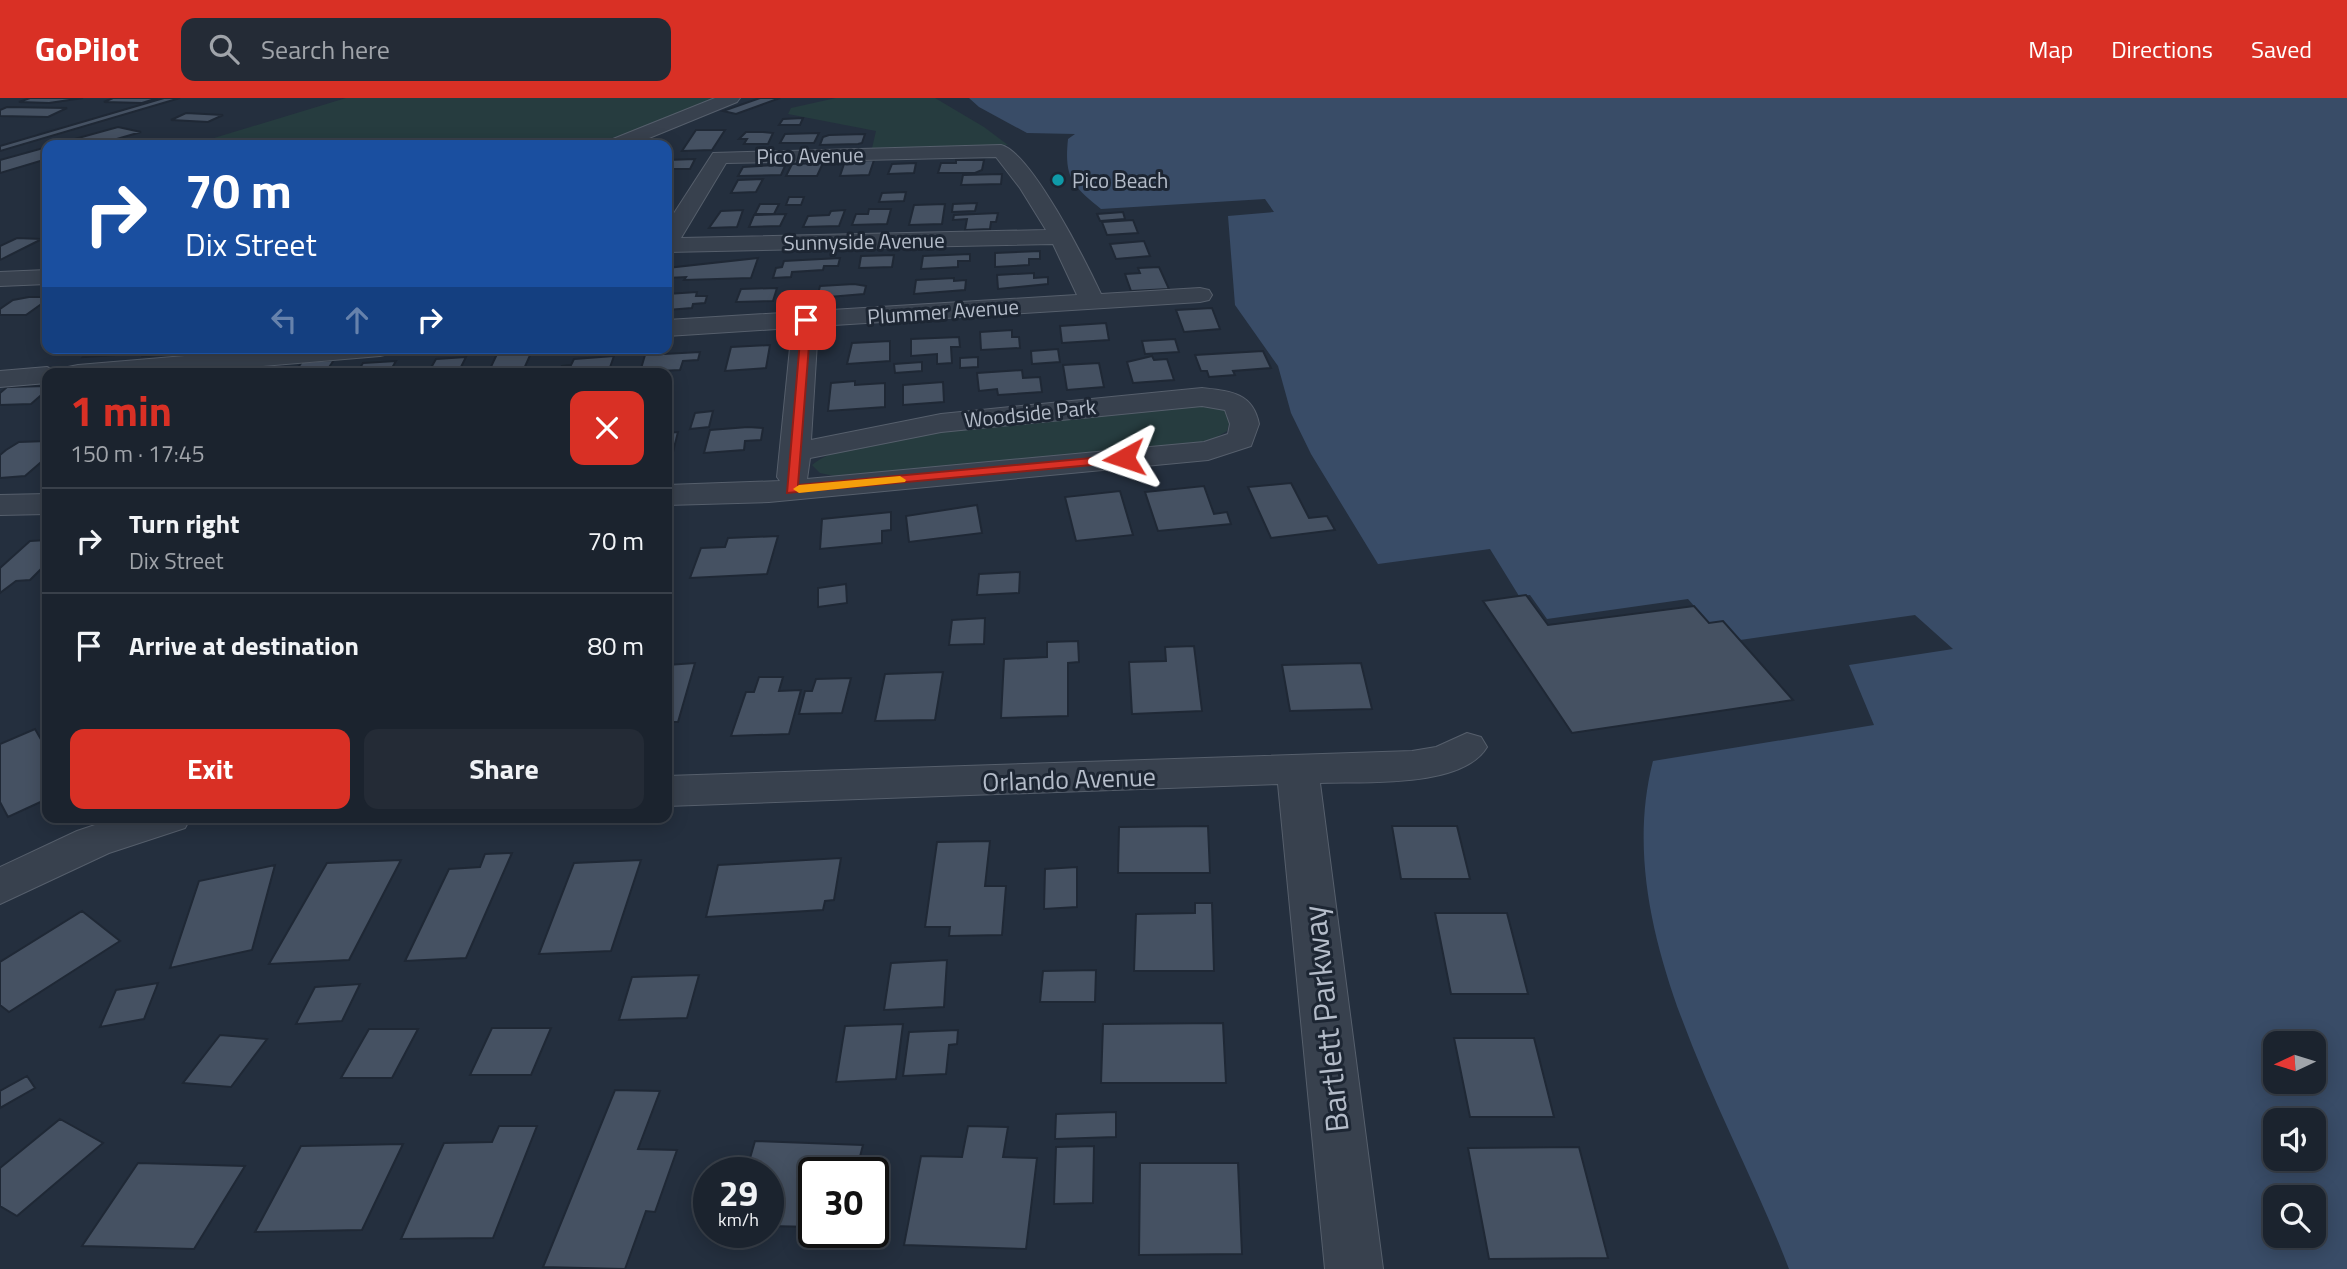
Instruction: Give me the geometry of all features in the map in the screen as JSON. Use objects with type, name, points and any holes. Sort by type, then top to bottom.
[{"type":"street","points":[[627,140],[731,98]]},
{"type":"street","name":"Pico Avenue","points":[[672,236],[720,157],[1001,150],[1021,172],[1061,237]]},
{"type":"street","points":[[1061,237],[1093,302]]},
{"type":"street","name":"Sunnyside Avenue","points":[[672,244],[1061,237]]},
{"type":"street","points":[[0,279],[42,277]]},
{"type":"street","name":"Plummer Avenue","points":[[672,328],[1200,295]]},
{"type":"street","points":[[672,495],[792,490],[806,320]]},
{"type":"street","points":[[138,368],[308,354]]},
{"type":"street","points":[[0,379],[42,375]]},
{"type":"street","name":"Woodside Park","points":[[792,490],[1218,449],[1240,440],[1245,424],[1242,413],[1231,400],[1202,397],[960,420],[794,453]]},
{"type":"street","points":[[0,505],[42,504]]},
{"type":"street","name":"Orlando Avenue","points":[[672,791],[1424,763],[1446,759],[1467,747]]},
{"type":"street","name":"Bartlett Parkway","points":[[1297,769],[1354,1269]]},
{"type":"street","points":[[0,887],[93,842],[152,823]]},
{"type":"green space","points":[[346,98],[724,98],[619,140],[207,140]]},
{"type":"green space","points":[[836,98],[935,98],[984,127],[1008,145],[872,148],[876,131],[788,114],[791,108]]},
{"type":"green space","points":[[1210,403],[1224,409],[1230,420],[1227,431],[1210,441],[834,476],[820,473],[812,465],[848,448],[967,426]]},
{"type":"water","points":[[969,98],[2347,98],[2347,1269],[1789,1269],[1709,1086],[1661,956],[1648,891],[1644,826],[1653,761],[1874,725],[1849,665],[1953,649],[1915,615],[1740,640],[1709,623],[1688,599],[1547,619],[1530,595],[1519,596],[1490,549],[1378,564],[1311,454],[1291,413],[1278,366],[1235,305],[1228,216],[1274,212],[1265,199],[1101,209],[1077,187],[1069,172],[1068,139],[1075,134],[1027,133],[979,107]]},
{"type":"building","points":[[30,98],[83,98],[49,103],[19,102]]},
{"type":"building","points":[[113,98],[158,98],[142,103],[104,102]]},
{"type":"building","points":[[164,98],[180,98],[0,151],[0,146]]},
{"type":"building","points":[[760,98],[780,98],[736,114],[723,111]]},
{"type":"building","points":[[7,107],[67,108],[48,117],[0,116],[0,110]]},
{"type":"building","points":[[186,113],[223,115],[208,122],[171,120]]},
{"type":"building","points":[[803,118],[800,125],[779,125],[783,119]]},
{"type":"building","points":[[118,127],[141,132],[113,140],[71,140]]},
{"type":"building","points":[[696,130],[725,130],[712,150],[682,151]]},
{"type":"building","points":[[746,132],[773,133],[768,144],[744,144],[747,139],[739,139]]},
{"type":"building","points":[[819,133],[814,143],[780,143],[785,134]]},
{"type":"building","points":[[865,134],[862,143],[858,144],[820,145],[823,137],[829,135]]},
{"type":"building","points":[[42,148],[42,160],[0,173],[0,160]]},
{"type":"building","points":[[695,159],[690,169],[672,169],[672,160]]},
{"type":"building","points":[[874,160],[869,175],[840,176],[844,164],[850,161]]},
{"type":"building","points":[[956,160],[984,160],[982,170],[975,173],[938,173],[941,163],[956,163]]},
{"type":"building","points":[[823,163],[817,176],[786,176],[792,164]]},
{"type":"building","points":[[916,163],[914,173],[888,174],[892,164]]},
{"type":"building","points":[[785,166],[781,175],[738,176],[743,167]]},
{"type":"building","points":[[1002,174],[1001,184],[961,185],[963,175]]},
{"type":"building","points":[[763,179],[756,192],[731,193],[738,180]]},
{"type":"building","points":[[906,192],[904,201],[879,202],[882,193]]},
{"type":"building","points":[[789,197],[804,197],[801,205],[786,205]]},
{"type":"building","points":[[977,203],[975,211],[952,212],[953,204]]},
{"type":"building","points":[[760,204],[779,204],[774,214],[755,214]]},
{"type":"building","points":[[945,204],[942,224],[909,225],[914,205]]},
{"type":"building","points":[[869,209],[891,209],[887,224],[852,225],[856,214],[868,214]]},
{"type":"building","points":[[743,210],[737,227],[709,228],[721,211]]},
{"type":"building","points":[[845,210],[839,226],[803,227],[808,216],[829,215],[831,211]]},
{"type":"building","points":[[1123,212],[1125,219],[1100,221],[1097,214]]},
{"type":"building","points":[[998,213],[996,222],[991,222],[990,229],[965,230],[967,219],[953,220],[954,215]]},
{"type":"building","points":[[786,214],[780,226],[749,227],[754,215]]},
{"type":"building","points":[[1133,220],[1138,233],[1107,235],[1102,222]]},
{"type":"building","points":[[17,238],[42,239],[0,260],[0,246]]},
{"type":"building","points":[[1144,241],[1150,256],[1116,259],[1110,244]]},
{"type":"building","points":[[1040,251],[1040,259],[1029,259],[1029,265],[995,267],[995,253]]},
{"type":"building","points":[[970,254],[970,261],[958,261],[958,267],[921,269],[923,256]]},
{"type":"building","points":[[894,255],[892,267],[859,268],[861,256]]},
{"type":"building","points":[[758,258],[751,278],[684,280],[686,277],[672,278],[672,267]]},
{"type":"building","points":[[840,258],[838,266],[824,266],[823,270],[792,272],[791,277],[773,278],[776,268],[782,267],[784,261]]},
{"type":"building","points":[[1159,267],[1169,289],[1131,291],[1125,274],[1140,273],[1138,268]]},
{"type":"building","points":[[1034,273],[1034,278],[1048,277],[1048,284],[998,289],[997,275]]},
{"type":"building","points":[[954,278],[954,281],[966,280],[965,290],[914,294],[916,280]]},
{"type":"building","points":[[820,286],[866,286],[864,294],[817,298]]},
{"type":"building","points":[[777,288],[773,301],[736,302],[741,289]]},
{"type":"building","points":[[697,292],[696,296],[707,296],[705,303],[693,304],[692,308],[672,310],[672,294]]},
{"type":"building","points":[[42,297],[42,304],[26,315],[0,315],[0,309],[13,300]]},
{"type":"building","points":[[1212,308],[1220,329],[1184,332],[1176,310]]},
{"type":"building","points":[[1106,323],[1109,340],[1062,343],[1060,326]]},
{"type":"building","points":[[1012,330],[1012,337],[1019,337],[1020,348],[981,350],[980,332]]},
{"type":"building","points":[[959,337],[960,347],[951,347],[952,363],[937,364],[937,354],[911,356],[911,339]]},
{"type":"building","points":[[1175,339],[1179,352],[1145,354],[1142,341]]},
{"type":"building","points":[[890,341],[890,361],[847,364],[852,343]]},
{"type":"building","points":[[770,345],[766,368],[725,371],[731,347]]},
{"type":"building","points":[[1058,349],[1060,362],[1032,364],[1031,351]]},
{"type":"building","points":[[1263,351],[1271,368],[1233,371],[1235,375],[1209,377],[1207,371],[1201,371],[1195,355]]},
{"type":"building","points":[[700,352],[698,360],[683,361],[680,370],[641,368],[645,355]]},
{"type":"building","points":[[86,354],[131,354],[83,357]]},
{"type":"building","points":[[497,354],[531,354],[524,368],[490,368]]},
{"type":"building","points":[[614,356],[610,368],[561,368],[571,365],[574,359]]},
{"type":"building","points":[[1152,356],[1154,360],[1167,359],[1174,380],[1133,383],[1127,362]]},
{"type":"building","points":[[466,357],[460,368],[431,368],[436,359]]},
{"type":"building","points":[[978,357],[978,367],[960,368],[960,358]]},
{"type":"building","points":[[334,360],[328,368],[298,368],[302,362]]},
{"type":"building","points":[[396,361],[392,368],[360,368],[363,363]]},
{"type":"building","points":[[922,362],[922,371],[895,373],[894,364]]},
{"type":"building","points":[[1099,363],[1104,387],[1067,390],[1063,365]]},
{"type":"building","points":[[1022,370],[1023,378],[1040,377],[1042,392],[998,395],[997,389],[979,391],[977,373]]},
{"type":"building","points":[[855,381],[855,385],[885,383],[885,407],[828,411],[831,383]]},
{"type":"building","points":[[943,382],[944,402],[903,405],[903,385]]},
{"type":"building","points":[[42,386],[42,394],[31,404],[0,405],[0,393],[7,387]]},
{"type":"building","points":[[713,411],[709,427],[690,429],[695,413]]},
{"type":"building","points":[[763,428],[761,440],[745,441],[744,450],[704,453],[710,430]]},
{"type":"building","points":[[678,432],[672,456],[672,433]]},
{"type":"building","points":[[42,441],[42,461],[25,476],[0,478],[0,455],[19,442]]},
{"type":"building","points":[[1291,483],[1309,518],[1327,516],[1335,530],[1271,538],[1248,487]]},
{"type":"building","points":[[1204,486],[1214,514],[1227,512],[1231,524],[1158,531],[1145,492]]},
{"type":"building","points":[[1120,491],[1133,535],[1076,541],[1065,497]]},
{"type":"building","points":[[977,505],[982,533],[909,542],[906,516]]},
{"type":"building","points":[[891,512],[891,530],[882,531],[882,543],[820,549],[822,519]]},
{"type":"building","points":[[778,536],[767,574],[690,578],[701,548],[725,547],[728,538]]},
{"type":"building","points":[[42,540],[42,568],[30,580],[16,581],[0,593],[0,568],[30,541]]},
{"type":"building","points":[[1020,572],[1019,593],[977,595],[979,574]]},
{"type":"building","points":[[846,584],[847,603],[818,607],[818,588]]},
{"type":"building","points":[[1526,595],[1548,625],[1694,606],[1709,623],[1723,621],[1793,700],[1572,733],[1483,601]]},
{"type":"building","points":[[985,618],[984,644],[949,645],[952,620]]},
{"type":"building","points":[[1078,641],[1079,662],[1068,663],[1068,716],[1001,718],[1004,659],[1047,657],[1047,642]]},
{"type":"building","points":[[1194,646],[1202,711],[1132,714],[1129,662],[1166,661],[1165,647]]},
{"type":"building","points":[[695,663],[678,722],[672,722],[672,665]]},
{"type":"building","points":[[1361,663],[1372,709],[1290,711],[1282,665]]},
{"type":"building","points":[[943,672],[935,720],[875,721],[885,674]]},
{"type":"building","points":[[759,677],[783,677],[779,691],[801,690],[789,734],[731,736],[746,692],[754,692]]},
{"type":"building","points":[[851,678],[842,713],[799,714],[805,691],[812,691],[816,679]]},
{"type":"building","points":[[35,729],[42,741],[42,801],[8,817],[0,802],[0,744]]},
{"type":"building","points":[[1208,826],[1210,873],[1118,873],[1119,827]]},
{"type":"building","points":[[1392,826],[1457,826],[1470,879],[1401,879]]},
{"type":"building","points":[[990,841],[985,886],[1006,886],[1002,935],[949,936],[950,927],[925,927],[937,842]]},
{"type":"building","points":[[512,853],[466,958],[405,961],[449,869],[480,867],[485,854]]},
{"type":"building","points":[[841,858],[834,900],[825,901],[823,910],[706,917],[718,865]]},
{"type":"building","points":[[401,860],[349,960],[269,964],[327,863]]},
{"type":"building","points":[[641,860],[611,951],[539,954],[574,863]]},
{"type":"building","points":[[275,865],[252,950],[170,968],[199,881]]},
{"type":"building","points":[[1077,867],[1077,907],[1044,909],[1045,869]]},
{"type":"building","points":[[1195,903],[1212,903],[1214,971],[1134,971],[1136,914],[1195,913]]},
{"type":"building","points":[[82,911],[120,941],[9,1012],[0,1005],[0,962]]},
{"type":"building","points":[[1435,913],[1507,913],[1528,994],[1451,994]]},
{"type":"building","points":[[947,960],[944,1007],[884,1010],[891,963]]},
{"type":"building","points":[[1096,970],[1095,1002],[1040,1002],[1043,971]]},
{"type":"building","points":[[699,975],[687,1018],[619,1020],[632,977]]},
{"type":"building","points":[[158,983],[144,1019],[100,1027],[116,990]]},
{"type":"building","points":[[360,984],[342,1021],[296,1024],[315,987]]},
{"type":"building","points":[[1223,1023],[1226,1083],[1101,1083],[1103,1024]]},
{"type":"building","points":[[903,1024],[896,1079],[836,1082],[845,1026]]},
{"type":"building","points":[[492,1028],[551,1028],[531,1075],[470,1075]]},
{"type":"building","points":[[369,1029],[418,1029],[392,1078],[341,1078]]},
{"type":"building","points":[[958,1030],[957,1044],[949,1045],[946,1074],[903,1076],[909,1032]]},
{"type":"building","points":[[220,1035],[267,1039],[231,1087],[183,1083]]},
{"type":"building","points":[[1454,1038],[1534,1038],[1554,1117],[1470,1117]]},
{"type":"building","points":[[27,1076],[35,1088],[0,1108],[0,1091]]},
{"type":"building","points":[[615,1090],[660,1091],[638,1149],[677,1150],[655,1212],[646,1211],[625,1269],[543,1267]]},
{"type":"building","points":[[1116,1112],[1116,1137],[1055,1139],[1056,1114]]},
{"type":"building","points":[[60,1119],[103,1143],[17,1216],[0,1206],[0,1168]]},
{"type":"building","points":[[499,1126],[537,1126],[493,1238],[401,1239],[444,1143],[492,1142]]},
{"type":"building","points":[[968,1126],[1008,1127],[1003,1157],[1037,1158],[1026,1249],[904,1245],[921,1156],[962,1157]]},
{"type":"building","points":[[755,1141],[863,1145],[860,1157],[798,1157],[798,1227],[784,1226],[784,1157],[750,1157]]},
{"type":"building","points":[[403,1144],[362,1230],[255,1232],[301,1146]]},
{"type":"building","points":[[1094,1146],[1093,1203],[1054,1204],[1056,1147]]},
{"type":"building","points":[[1579,1147],[1608,1258],[1489,1259],[1468,1148]]},
{"type":"building","points":[[138,1163],[245,1166],[194,1249],[82,1246]]},
{"type":"building","points":[[1140,1163],[1238,1163],[1242,1254],[1139,1255]]},
{"type":"slow traffic","points":[[799,489],[900,480]]},
{"type":"place","name":"Pico Beach","points":[[1058,180]]},
{"type":"route","points":[[806,320],[792,490],[1124,458]]}]
